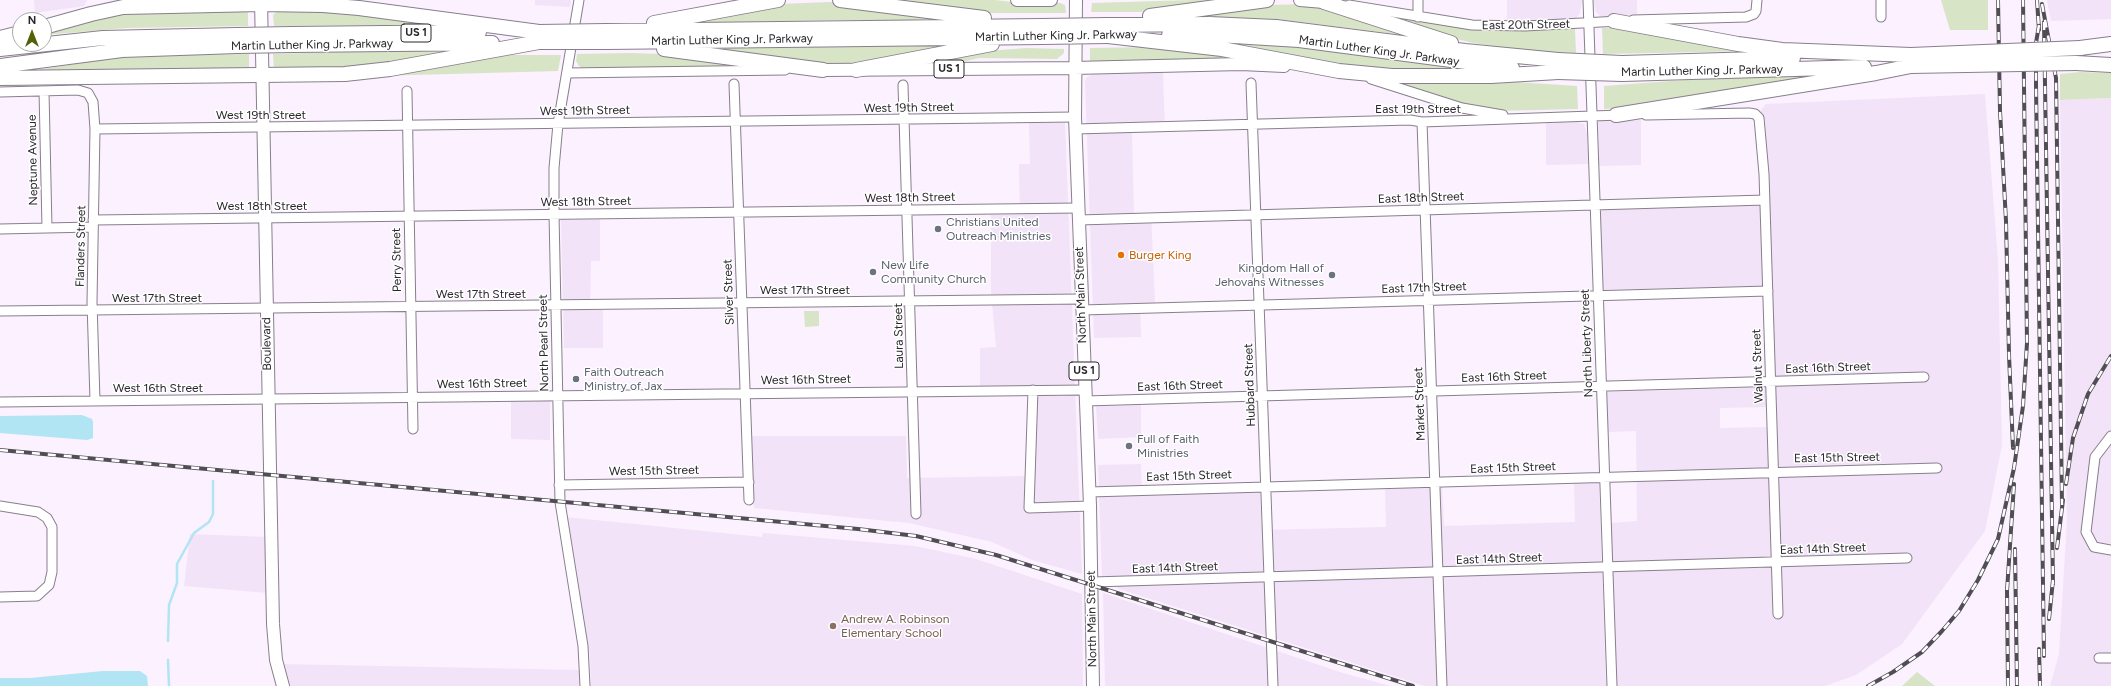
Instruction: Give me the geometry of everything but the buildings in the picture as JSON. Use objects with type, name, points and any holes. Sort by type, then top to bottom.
[{"type":"highway","points":[[77,17],[90,6],[92,0]]},
{"type":"highway","points":[[627,30],[643,24],[778,0]]},
{"type":"highway","points":[[840,0],[961,16],[1007,20],[1039,29]]},
{"type":"highway","points":[[1109,28],[1136,18],[1177,14],[1267,0]]},
{"type":"highway","points":[[52,25],[108,10],[139,6],[261,2],[341,7],[539,37]]},
{"type":"highway","points":[[1324,2],[1454,44],[1465,51]]},
{"type":"highway","points":[[1614,21],[1738,44],[1782,50],[1911,60]]},
{"type":"highway","name":"Martin Luther King Jr. Parkway","points":[[0,49],[103,38],[292,40],[539,37],[1109,28],[1208,24],[1276,27],[1465,51],[1558,66]]},
{"type":"highway","points":[[1109,28],[1339,71],[1406,77],[1491,76],[1558,66]]},
{"type":"highway","name":"Martin Luther King Jr. Parkway","points":[[1109,28],[1272,38],[1498,67],[1558,66],[1622,68],[1911,60],[2080,48],[2111,48]]},
{"type":"highway","points":[[856,70],[995,43],[1039,29]]},
{"type":"highway","name":"Martin Luther King Jr. Parkway","points":[[606,36],[627,30],[1039,29]]},
{"type":"highway","points":[[0,38],[12,36]]},
{"type":"highway","name":"US 1","points":[[606,36],[823,70]]},
{"type":"highway","points":[[0,78],[316,76],[368,72],[539,37]]},
{"type":"highway","name":"Martin Luther King Jr. Parkway","points":[[0,66],[122,50],[237,40]]},
{"type":"highway","points":[[2080,48],[2111,44]]},
{"type":"highway","points":[[1616,116],[1911,60]]},
{"type":"highway","name":"Martin Luther King Jr. Parkway","points":[[1911,60],[2111,64]]},
{"type":"main road","points":[[1017,0],[1051,0]]},
{"type":"main road","name":"North Main Street","points":[[1076,0],[1074,68],[1075,123],[1090,506],[1093,686]]},
{"type":"main road","name":"East 20th Street","points":[[1300,0],[1324,2]]},
{"type":"main road","name":"Boulevard","points":[[261,2],[273,635],[276,660],[283,686]]},
{"type":"main road","points":[[1074,68],[1250,64],[1339,71]]},
{"type":"main road","name":"US 1","points":[[823,70],[1074,68]]},
{"type":"street","name":"North Pearl Street","points":[[579,0],[558,124],[554,168],[554,214],[559,485],[561,512],[583,646],[585,686]]},
{"type":"street","points":[[1418,0],[1418,17]]},
{"type":"street","name":"North Liberty Street","points":[[1588,0],[1612,686]]},
{"type":"street","name":"East 20th Street","points":[[1324,2],[1359,6],[1454,23],[1488,26],[1588,24],[1614,21],[1746,17],[1754,14],[1757,7],[1757,0]]},
{"type":"street","points":[[1880,0],[1881,17]]},
{"type":"street","points":[[567,73],[823,70]]},
{"type":"street","points":[[1339,71],[1377,81],[1466,109],[1497,114],[1544,117]]},
{"type":"street","name":"Hubbard Street","points":[[1251,83],[1273,686]]},
{"type":"street","name":"Silver Street","points":[[734,84],[749,500]]},
{"type":"street","name":"Laura Street","points":[[903,85],[916,514]]},
{"type":"street","name":"Flanders Street","points":[[44,91],[78,90],[88,93],[93,102],[95,129],[93,223],[95,401]]},
{"type":"street","name":"Perry Street","points":[[406,90],[413,429]]},
{"type":"street","points":[[0,92],[44,91]]},
{"type":"street","name":"Neptune Avenue","points":[[44,91],[47,228]]},
{"type":"street","name":"East 19th Street","points":[[1075,123],[1253,124],[1410,120],[1422,122],[1544,117],[1749,113],[1755,114],[1759,118]]},
{"type":"street","name":"Walnut Street","points":[[1759,118],[1768,291],[1778,614]]},
{"type":"street","name":"West 19th Street","points":[[95,129],[735,121],[904,120],[1075,123]]},
{"type":"street","name":"Market Street","points":[[1422,122],[1442,686]]},
{"type":"street","name":"East 18th Street","points":[[1079,214],[1256,214],[1764,200]]},
{"type":"street","name":"West 18th Street","points":[[0,229],[47,228],[93,223],[265,218],[907,210],[1079,214]]},
{"type":"street","name":"East 17th Street","points":[[1082,305],[1259,305],[1768,291]]},
{"type":"street","name":"West 17th Street","points":[[0,311],[910,302],[1082,305]]},
{"type":"street","name":"East 16th Street","points":[[1085,395],[1262,396],[1924,377]]},
{"type":"street","points":[[1034,390],[1029,508],[1090,506]]},
{"type":"street","name":"West 16th Street","points":[[0,402],[1034,390],[1085,395]]},
{"type":"street","points":[[2111,436],[2096,457],[2086,532],[2094,546],[2111,550]]},
{"type":"street","name":"East 15th Street","points":[[1089,492],[1937,468]]},
{"type":"street","name":"West 15th Street","points":[[559,485],[749,482]]},
{"type":"street","points":[[0,506],[38,512],[47,518],[52,527],[52,579],[46,589],[37,596],[0,598]]},
{"type":"street","name":"East 14th Street","points":[[1092,582],[1907,558]]},
{"type":"street","points":[[2099,658],[2111,658]]},
{"type":"shaded area","points":[[34,0],[87,0],[84,6],[35,12]]},
{"type":"shaded area","points":[[535,0],[571,0],[570,7],[535,5]]},
{"type":"shaded area","points":[[1507,0],[1582,0],[1580,13],[1575,20],[1507,22]]},
{"type":"shaded area","points":[[1593,0],[1637,0],[1637,15],[1600,16],[1596,12]]},
{"type":"shaded area","points":[[2047,0],[2111,0],[2111,19],[2051,21]]},
{"type":"shaded area","points":[[1097,72],[1163,72],[1165,132],[1132,133],[1134,214],[1151,213],[1155,303],[1140,303],[1141,337],[1094,338],[1085,81],[1087,77]]},
{"type":"shaded area","points":[[1985,94],[1998,260],[2002,445],[1985,531],[1902,644],[1856,675],[1825,686],[1616,686],[1611,523],[1637,521],[1636,431],[1607,432],[1607,392],[1776,387],[1772,286],[1601,290],[1600,209],[1769,204],[1768,178],[1761,110],[1766,104]],"holes":[[[1767,407],[1768,427],[1720,428],[1720,408]]]},
{"type":"shaded area","points":[[2111,98],[2111,686],[2050,686],[2059,654],[2067,520],[2060,100]]},
{"type":"shaded area","points":[[1641,120],[1641,165],[1599,166],[1598,121]]},
{"type":"shaded area","points":[[1546,122],[1577,122],[1584,124],[1587,134],[1588,164],[1546,165]]},
{"type":"shaded area","points":[[1029,123],[1065,123],[1082,574],[1032,560],[992,542],[909,523],[754,508],[752,436],[906,436],[907,478],[1027,476],[1031,396],[980,396],[980,348],[996,347],[991,293],[991,215],[1020,214],[1019,164],[1030,164]]},
{"type":"shaded area","points":[[600,219],[600,261],[591,261],[590,309],[603,310],[603,348],[564,348],[561,220]]},
{"type":"shaded area","points":[[550,401],[550,440],[511,439],[511,402]]},
{"type":"shaded area","points":[[1141,405],[1141,437],[1098,439],[1096,406]]},
{"type":"shaded area","points":[[1141,464],[1142,495],[1260,492],[1262,530],[1386,527],[1385,488],[1442,486],[1444,526],[1575,522],[1574,482],[1599,481],[1606,686],[1425,686],[1119,589],[1102,576],[1098,465]]},
{"type":"shaded area","name":"Andrew A. Robinson Elementary School","points":[[566,517],[762,537],[763,533],[915,546],[976,559],[1082,594],[1083,686],[591,686],[590,657]]},
{"type":"shaded area","points":[[190,534],[266,537],[268,593],[184,586]]},
{"type":"shaded area","points":[[1103,593],[1343,673],[1390,686],[1105,686]]},
{"type":"shaded area","points":[[281,664],[581,670],[581,686],[287,686]]},
{"type":"green space","points":[[870,0],[995,0],[1012,2],[1060,3],[1065,5],[1066,13],[978,13]]},
{"type":"green space","points":[[1244,0],[1143,12],[1091,12],[1092,3]]},
{"type":"green space","points":[[1941,0],[1988,0],[1988,30],[1950,30]]},
{"type":"green space","points":[[830,2],[964,21],[853,20],[679,23],[779,4]]},
{"type":"green space","points":[[1306,4],[1325,6],[1412,36],[1276,19],[1197,17],[1197,14],[1271,5]]},
{"type":"green space","points":[[306,9],[450,25],[274,26],[273,15],[276,12],[282,10]]},
{"type":"green space","points":[[116,10],[247,11],[248,13],[248,26],[126,28],[52,34],[52,27]]},
{"type":"green space","points":[[1374,12],[1479,29],[1575,29],[1576,53],[1529,51],[1473,43],[1445,36]]},
{"type":"green space","points":[[1602,28],[1622,28],[1752,51],[1603,54]]},
{"type":"green space","points":[[980,43],[849,63],[809,63],[697,47]]},
{"type":"green space","points":[[1242,43],[1301,47],[1467,70],[1386,72],[1223,44]]},
{"type":"green space","points":[[1151,47],[1287,62],[1090,62],[1090,48]]},
{"type":"green space","points":[[481,48],[375,67],[274,70],[273,54]]},
{"type":"green space","points":[[1027,48],[1064,49],[1064,53],[1057,59],[979,58],[953,64],[889,66],[974,52]]},
{"type":"green space","points":[[249,54],[249,68],[247,69],[16,73],[115,58],[164,55]]},
{"type":"green space","points":[[577,54],[661,54],[767,66],[585,69],[579,66],[576,61]]},
{"type":"green space","points":[[501,55],[561,55],[558,71],[376,76]]},
{"type":"green space","points":[[2080,72],[2111,73],[2111,98],[2060,100],[2060,74]]},
{"type":"green space","points":[[1834,74],[1625,108],[1604,109],[1604,86],[1685,80]]},
{"type":"green space","points":[[1391,81],[1515,82],[1577,86],[1578,109],[1494,111],[1470,106]]},
{"type":"green space","points":[[804,311],[819,311],[819,326],[805,327]]},
{"type":"green space","points":[[1917,672],[1935,686],[1902,686]]},
{"type":"water","points":[[82,415],[92,419],[93,438],[87,440],[0,433],[0,416]]},
{"type":"water","points":[[103,671],[140,671],[147,676],[148,686],[0,686],[0,678],[30,678]]},
{"type":"waterway","points":[[168,641],[169,605],[177,583],[177,564],[194,533],[209,522],[213,514],[213,481]]},
{"type":"waterway","points":[[168,660],[169,686]]},
{"type":"railway","points":[[1998,0],[2000,111],[2006,221],[2013,448]]},
{"type":"railway","points":[[1868,686],[1893,672],[1922,652],[1942,631],[1959,611],[1978,580],[1998,539],[2014,468],[2023,406],[2027,343],[2023,0]]},
{"type":"railway","points":[[2037,0],[2039,30]]},
{"type":"railway","points":[[2042,4],[2056,78],[2062,505]]},
{"type":"railway","points":[[2044,22],[2053,584]]},
{"type":"railway","points":[[2039,25],[2036,43],[2036,85],[2044,656]]},
{"type":"railway","points":[[2066,484],[2073,438],[2088,394],[2111,356]]},
{"type":"railway","points":[[0,450],[858,529],[916,536],[996,555],[1413,686]]},
{"type":"railway","points":[[2008,686],[2007,591],[2014,484]]},
{"type":"railway","points":[[2057,548],[2063,500]]},
{"type":"railway","points":[[2015,549],[2017,686]]},
{"type":"railway","points":[[2049,619],[2053,580]]},
{"type":"railway","points":[[2039,649],[2040,686]]},
{"type":"place","name":"Christians United Outreach Ministries","points":[[938,229]]},
{"type":"place","name":"Burger King","points":[[1121,255]]},
{"type":"place","name":"New Life Community Church","points":[[873,272]]},
{"type":"place","name":"Kingdom Hall of Jehovahs Witnesses","points":[[1332,275]]},
{"type":"place","name":"Faith Outreach Ministry of Jax","points":[[576,379]]},
{"type":"place","name":"Full of Faith Ministries","points":[[1129,446]]},
{"type":"place","name":"Andrew A. Robinson Elementary School","points":[[833,626]]}]
